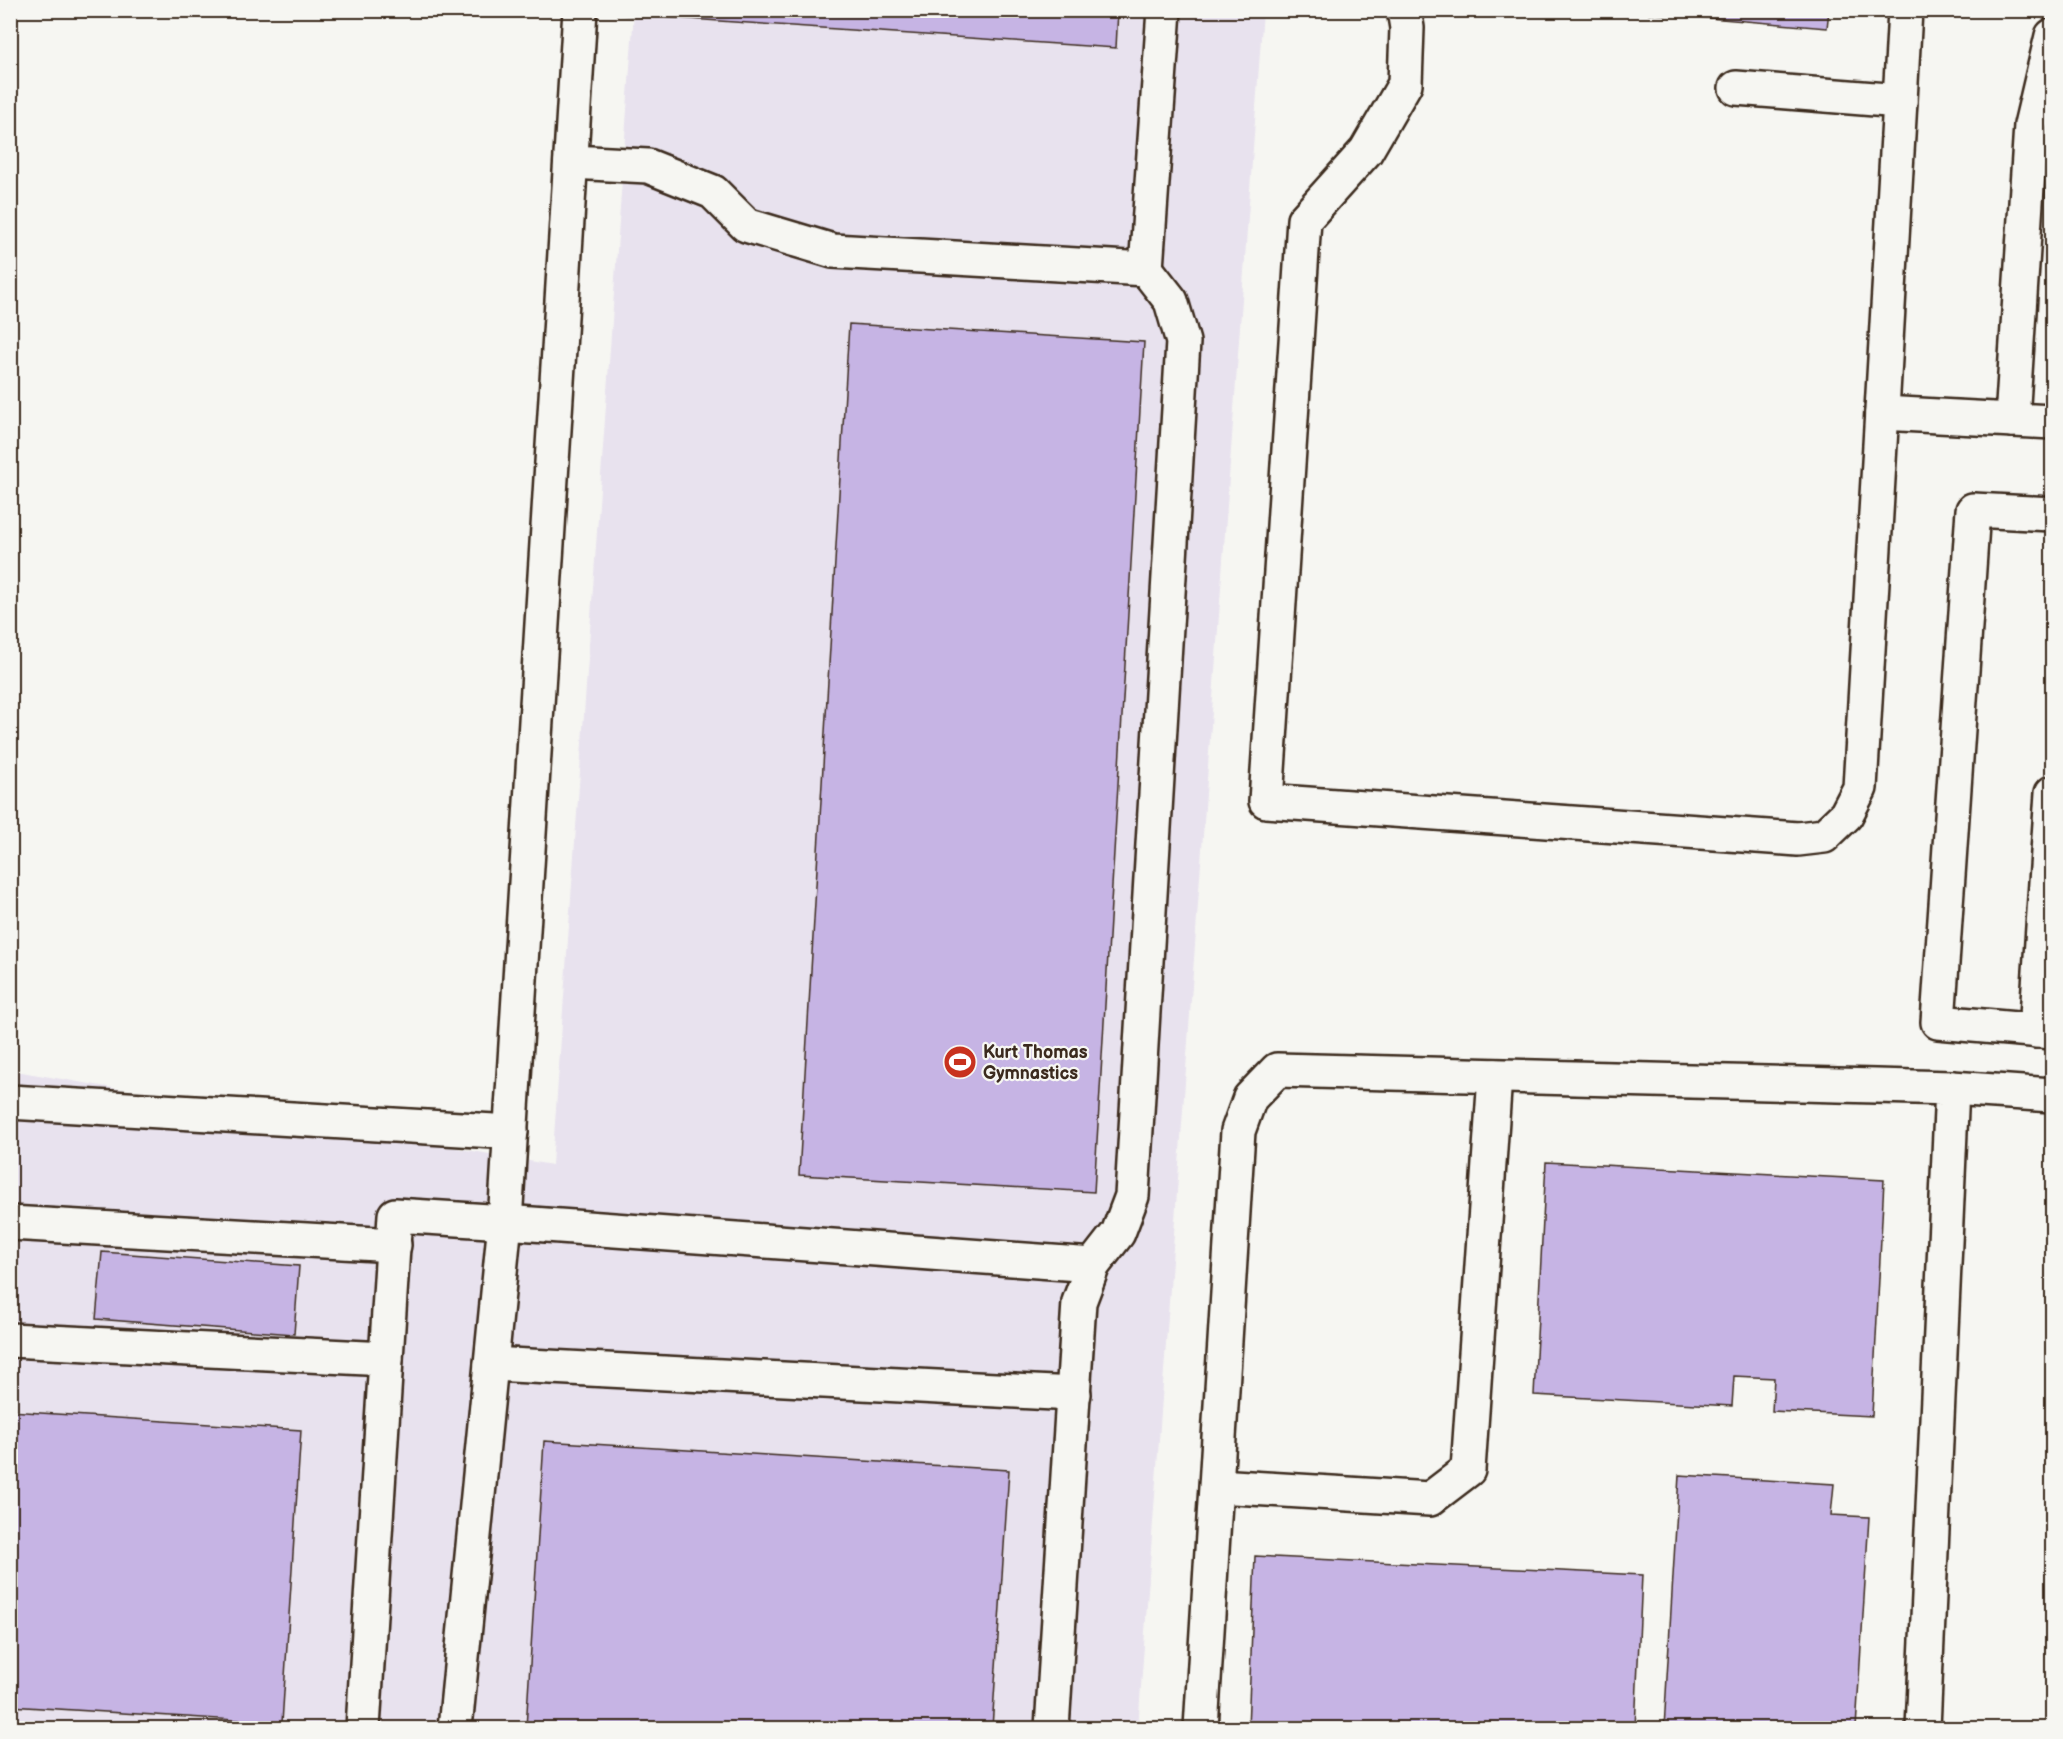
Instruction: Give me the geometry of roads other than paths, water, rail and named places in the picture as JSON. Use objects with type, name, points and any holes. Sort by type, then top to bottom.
[{"type":"lane","points":[[455,1728],[506,1222],[580,10]]},
{"type":"lane","points":[[1052,1728],[1079,1302],[1093,1265],[1118,1233],[1132,1196],[1183,342],[1171,301],[1146,269],[1164,10]]},
{"type":"lane","points":[[1404,10],[1407,28],[1405,84],[1366,151],[1304,220],[1266,801],[1798,839],[1824,836],[1846,815],[1860,788],[1905,10]]},
{"type":"lane","points":[[2012,420],[2031,125],[2052,36]]},
{"type":"lane","points":[[1736,88],[1900,101]]},
{"type":"lane","points":[[571,162],[648,166],[713,192],[746,225],[833,251],[1146,269]]},
{"type":"lane","points":[[1882,413],[2052,422]]},
{"type":"lane","points":[[2052,514],[1973,510],[1938,1022],[2044,1031],[2052,793]]},
{"type":"lane","points":[[1201,1728],[1239,1131],[1250,1098],[1276,1070],[1952,1088],[2052,1095]]},
{"type":"lane","points":[[1217,1486],[1430,1499],[1468,1470],[1495,1076]]},
{"type":"lane","points":[[1923,1728],[1952,1088]]},
{"type":"lane","points":[[10,1102],[511,1132]]},
{"type":"lane","points":[[363,1728],[395,1215],[1093,1265]]},
{"type":"lane","points":[[10,1223],[394,1245]]},
{"type":"lane","points":[[10,1340],[386,1359]]},
{"type":"lane","points":[[491,1364],[1074,1394]]},
{"type":"place","name":"Kurt Thomas Gymnastics","points":[[960,1062]]}]
